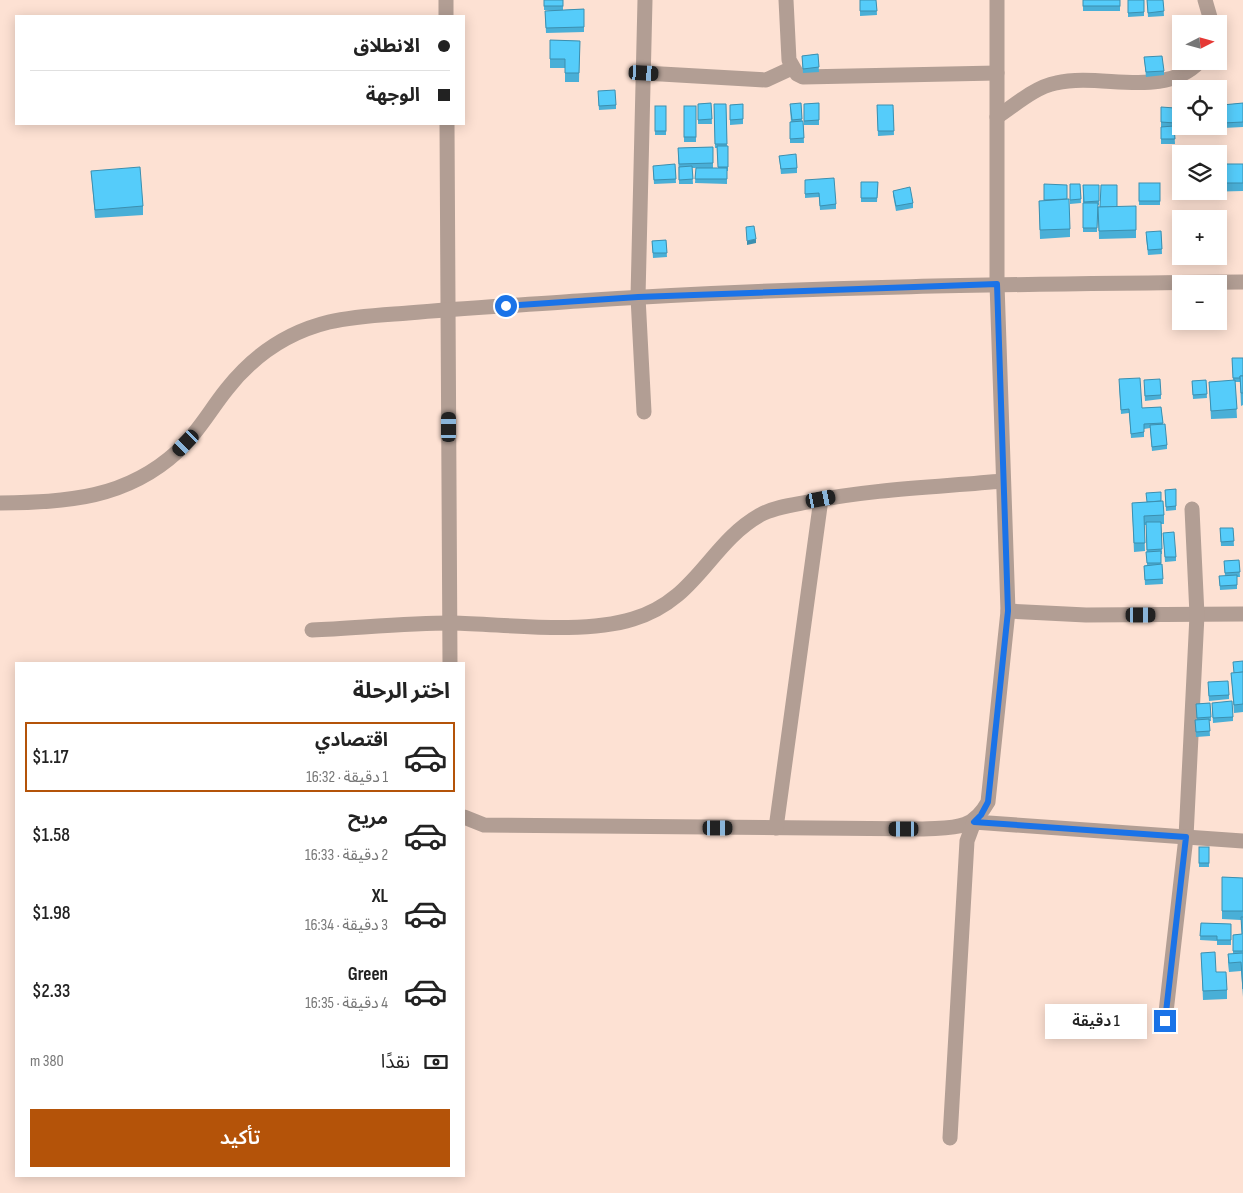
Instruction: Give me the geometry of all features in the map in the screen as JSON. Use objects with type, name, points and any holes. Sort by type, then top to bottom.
[{"type":"street","points":[[446,0],[446,15]]},
{"type":"street","points":[[644,412],[638,297],[645,0]]},
{"type":"street","points":[[786,0],[790,60],[792,68],[803,77],[997,73]]},
{"type":"street","points":[[465,817],[468,820],[484,825],[923,829],[961,827],[974,822],[981,815],[988,802],[1008,611],[997,284],[997,0]]},
{"type":"street","points":[[1206,0],[1210,15]]},
{"type":"street","points":[[644,73],[766,80],[792,68]]},
{"type":"street","points":[[997,117],[1040,89],[1056,82],[1154,82],[1175,77],[1186,70]]},
{"type":"street","points":[[447,125],[450,662]]},
{"type":"street","points":[[0,503],[72,500],[128,485],[176,453],[196,432],[239,374],[255,359],[291,336],[331,322],[449,309],[638,297],[997,284],[1243,282]]},
{"type":"street","points":[[312,630],[450,623],[598,625],[632,619],[657,610],[691,584],[739,530],[761,515],[783,507],[821,499],[1003,481]]},
{"type":"street","points":[[776,828],[821,499]]},
{"type":"street","points":[[1165,1021],[1186,837],[1197,615],[1192,509]]},
{"type":"street","points":[[1008,611],[1086,615],[1243,614]]},
{"type":"street","points":[[974,822],[1243,841]]},
{"type":"street","points":[[950,1138],[967,841],[974,822]]},
{"type":"building","points":[[544,0],[563,0],[563,6],[544,6]]},
{"type":"building","points":[[860,0],[876,0],[877,11],[860,11]]},
{"type":"building","points":[[1083,0],[1120,0],[1120,6],[1083,6]]},
{"type":"building","points":[[1128,0],[1144,0],[1144,12],[1128,13]]},
{"type":"building","points":[[1147,0],[1163,0],[1164,11],[1148,13]]},
{"type":"building","points":[[584,9],[584,27],[546,28],[545,11]]},
{"type":"building","points":[[550,40],[580,41],[579,73],[565,73],[565,59],[550,59]]},
{"type":"building","points":[[818,54],[819,67],[803,69],[802,56]]},
{"type":"building","points":[[1162,56],[1164,71],[1146,72],[1144,57]]},
{"type":"building","points":[[615,90],[616,105],[599,106],[598,91]]},
{"type":"building","points":[[711,103],[712,119],[698,120],[698,104]]},
{"type":"building","points":[[801,103],[802,119],[792,120],[790,104]]},
{"type":"building","points":[[819,103],[819,120],[804,121],[804,104]]},
{"type":"building","points":[[1243,103],[1243,122],[1227,123],[1227,105]]},
{"type":"building","points":[[714,104],[726,104],[727,144],[715,144]]},
{"type":"building","points":[[743,104],[743,119],[730,120],[730,105]]},
{"type":"building","points":[[877,105],[893,105],[894,131],[878,131]]},
{"type":"building","points":[[655,106],[666,106],[666,131],[655,131]]},
{"type":"building","points":[[684,106],[696,106],[696,137],[684,137]]},
{"type":"building","points":[[1161,107],[1172,108],[1172,123],[1161,122]]},
{"type":"building","points":[[803,121],[804,138],[790,139],[790,122]]},
{"type":"building","points":[[1172,126],[1172,135],[1175,135],[1175,139],[1161,139],[1161,127]]},
{"type":"building","points":[[717,146],[728,146],[728,167],[718,167]]},
{"type":"building","points":[[713,147],[713,163],[679,164],[678,148]]},
{"type":"building","points":[[796,154],[797,168],[781,169],[779,156]]},
{"type":"building","points":[[675,164],[676,179],[654,180],[653,166]]},
{"type":"building","points":[[1227,164],[1243,164],[1243,183],[1227,183]]},
{"type":"building","points":[[692,166],[693,179],[679,180],[679,167]]},
{"type":"building","points":[[140,167],[143,206],[95,210],[91,171]]},
{"type":"building","points":[[696,168],[727,168],[727,179],[695,179]]},
{"type":"building","points":[[834,178],[836,204],[820,206],[819,193],[805,194],[805,180]]},
{"type":"building","points":[[861,182],[878,182],[877,198],[861,198]]},
{"type":"building","points":[[1139,183],[1160,183],[1160,201],[1139,201]]},
{"type":"building","points":[[1044,184],[1067,185],[1067,199],[1044,200]]},
{"type":"building","points":[[1070,184],[1080,184],[1081,199],[1070,200]]},
{"type":"building","points":[[1083,185],[1099,185],[1099,201],[1084,202]]},
{"type":"building","points":[[1101,185],[1117,185],[1117,207],[1100,207]]},
{"type":"building","points":[[910,187],[913,203],[896,206],[893,191]]},
{"type":"building","points":[[1069,199],[1070,229],[1040,230],[1039,201]]},
{"type":"building","points":[[1083,203],[1098,203],[1097,228],[1083,228]]},
{"type":"building","points":[[1136,206],[1136,230],[1099,231],[1098,207]]},
{"type":"building","points":[[754,226],[756,239],[747,241],[746,227]]},
{"type":"building","points":[[1161,231],[1162,249],[1148,250],[1146,232]]},
{"type":"building","points":[[666,240],[667,253],[653,253],[652,241]]},
{"type":"building","points":[[1232,358],[1243,358],[1243,376],[1240,376],[1240,378],[1233,378]]},
{"type":"building","points":[[1240,376],[1243,376],[1243,393],[1241,393]]},
{"type":"building","points":[[1140,378],[1142,408],[1161,407],[1163,423],[1144,424],[1144,432],[1131,434],[1129,409],[1121,410],[1119,379]]},
{"type":"building","points":[[1160,379],[1161,395],[1145,396],[1144,380]]},
{"type":"building","points":[[1206,380],[1207,394],[1193,395],[1192,381]]},
{"type":"building","points":[[1235,380],[1237,409],[1211,411],[1209,382]]},
{"type":"building","points":[[1165,424],[1167,445],[1152,447],[1150,425]]},
{"type":"building","points":[[1176,489],[1176,506],[1166,507],[1165,490]]},
{"type":"building","points":[[1161,492],[1161,501],[1147,502],[1146,493]]},
{"type":"building","points":[[1163,501],[1164,515],[1144,516],[1145,543],[1134,543],[1132,503]]},
{"type":"building","points":[[1146,522],[1161,522],[1162,549],[1147,550]]},
{"type":"building","points":[[1220,528],[1233,528],[1234,541],[1221,542]]},
{"type":"building","points":[[1174,532],[1176,557],[1165,557],[1163,533]]},
{"type":"building","points":[[1161,551],[1161,563],[1147,563],[1146,552]]},
{"type":"building","points":[[1239,560],[1240,572],[1225,573],[1224,561]]},
{"type":"building","points":[[1162,564],[1163,579],[1145,580],[1144,566]]},
{"type":"building","points":[[1237,575],[1237,585],[1220,586],[1219,576]]},
{"type":"building","points":[[1243,661],[1243,672],[1234,673],[1233,662]]},
{"type":"building","points":[[1243,672],[1243,704],[1234,705],[1231,673]]},
{"type":"building","points":[[1228,681],[1229,695],[1209,696],[1208,682]]},
{"type":"building","points":[[1232,701],[1233,717],[1213,718],[1212,703]]},
{"type":"building","points":[[1210,703],[1211,717],[1197,718],[1196,704]]},
{"type":"building","points":[[1209,719],[1210,731],[1196,732],[1195,720]]},
{"type":"building","points":[[1199,847],[1209,847],[1209,863],[1199,863]]},
{"type":"building","points":[[1222,877],[1243,878],[1243,911],[1222,911]]},
{"type":"building","points":[[1241,917],[1243,917],[1243,951],[1233,951],[1233,935],[1242,934]]},
{"type":"building","points":[[1201,923],[1231,924],[1231,940],[1217,940],[1217,936],[1200,936]]},
{"type":"building","points":[[1215,952],[1216,972],[1226,972],[1227,990],[1203,991],[1201,953]]},
{"type":"building","points":[[1243,953],[1243,989],[1241,962],[1229,963],[1228,954]]},
{"type":"route","points":[[506,306],[638,297],[997,284],[1008,611],[988,802],[981,815],[974,822],[1186,837],[1165,1021]]}]
